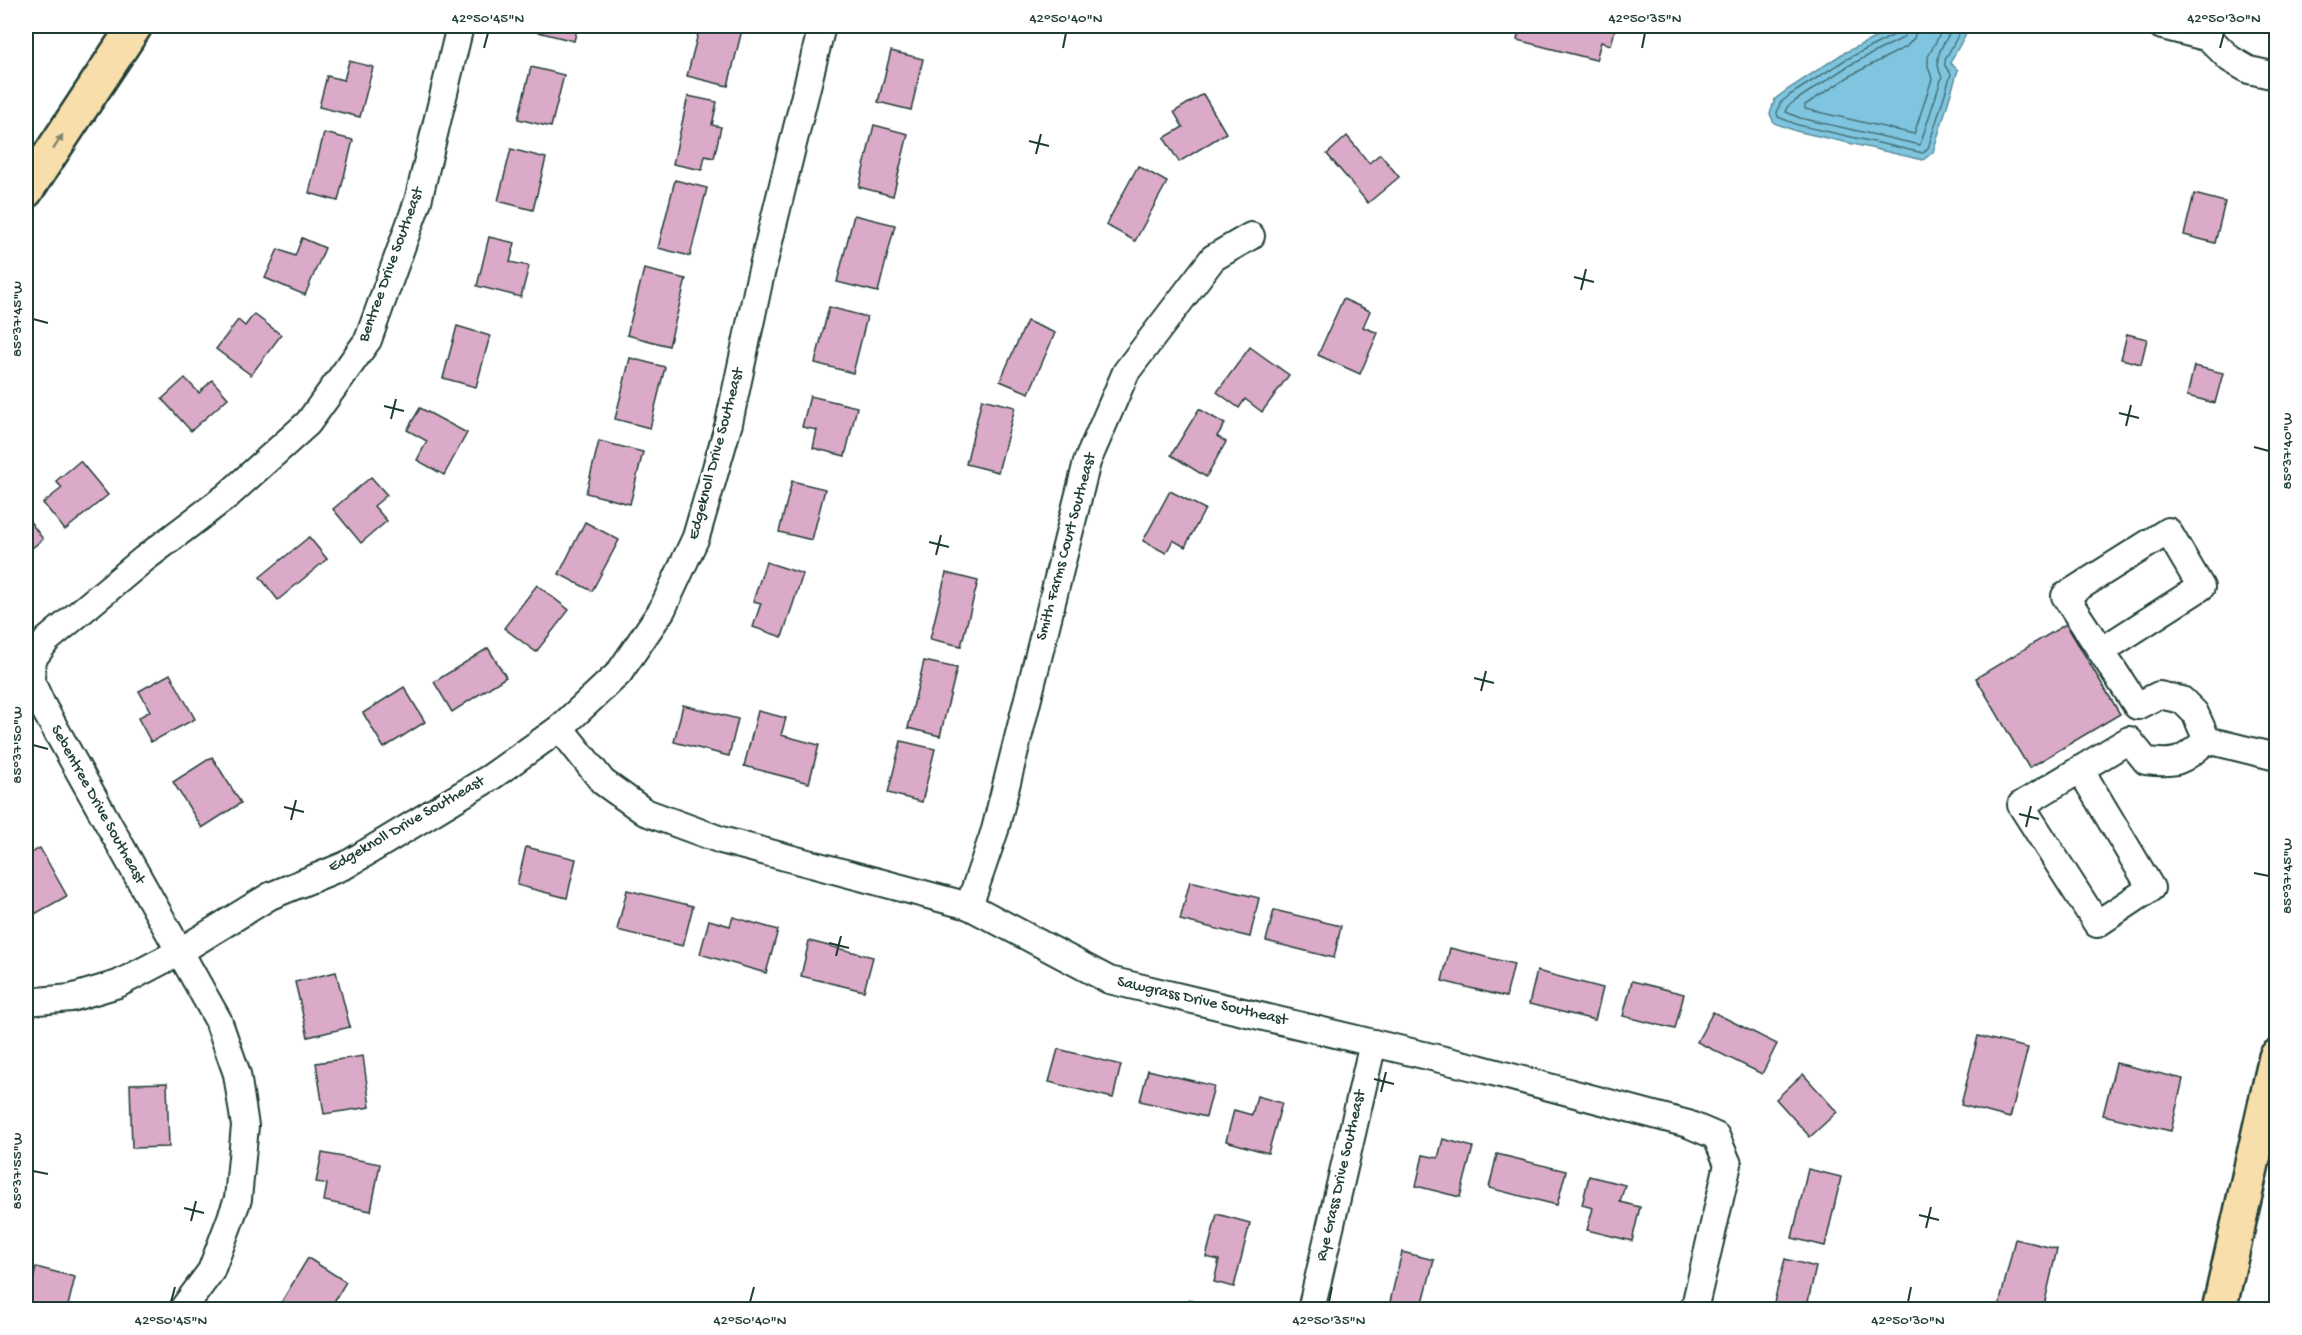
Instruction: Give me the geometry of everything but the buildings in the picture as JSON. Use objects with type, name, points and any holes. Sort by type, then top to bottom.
[{"type":"main road","points":[[26,191],[135,26]]},
{"type":"main road","points":[[2219,1310],[2277,1057]]},
{"type":"street","name":"Bentree Drive Southeast","points":[[144,559],[227,496],[308,423],[368,340],[418,201],[460,26]]},
{"type":"street","name":"Edgeknoll Drive Southeast","points":[[26,1002],[71,998],[118,984],[179,952],[270,896],[346,865],[490,777],[560,728],[619,673],[662,610],[696,537],[729,423],[759,282],[822,26]]},
{"type":"street","points":[[2162,26],[2210,32],[2230,59],[2249,70],[2277,76]]},
{"type":"street","name":"Smith Farms Court Southeast","points":[[969,906],[995,830],[1087,462],[1126,372],[1213,258],[1251,236]]},
{"type":"street","points":[[2101,651],[2201,587],[2168,531],[2065,596],[2101,651],[2138,706]]},
{"type":"street","name":"Sebentree Drive Southeast","points":[[144,559],[47,640],[32,660],[31,681],[42,705],[179,952]]},
{"type":"street","points":[[2080,769],[2151,888],[2097,924],[2020,805],[2080,769],[2129,740],[2138,706],[2159,695],[2181,700],[2195,712],[2207,740]]},
{"type":"street","name":"Sawgrass Drive Southeast","points":[[560,728],[603,782],[645,812],[721,840],[969,906],[1109,980],[1478,1068],[1688,1124],[1716,1136],[1728,1164],[1694,1310]]},
{"type":"street","points":[[2129,740],[2146,761],[2170,764],[2185,759],[2207,740]]},
{"type":"street","points":[[2207,740],[2277,757]]},
{"type":"street","points":[[179,952],[218,1020],[237,1074],[245,1126],[238,1199],[211,1271],[182,1310]]},
{"type":"street","name":"Rye Grass Drive Southeast","points":[[1311,1310],[1373,1043]]},
{"type":"water","points":[[1899,26],[1970,26],[1950,63],[1958,70],[1933,152],[1923,160],[1796,131],[1774,123],[1770,114],[1775,99],[1842,54]]}]
